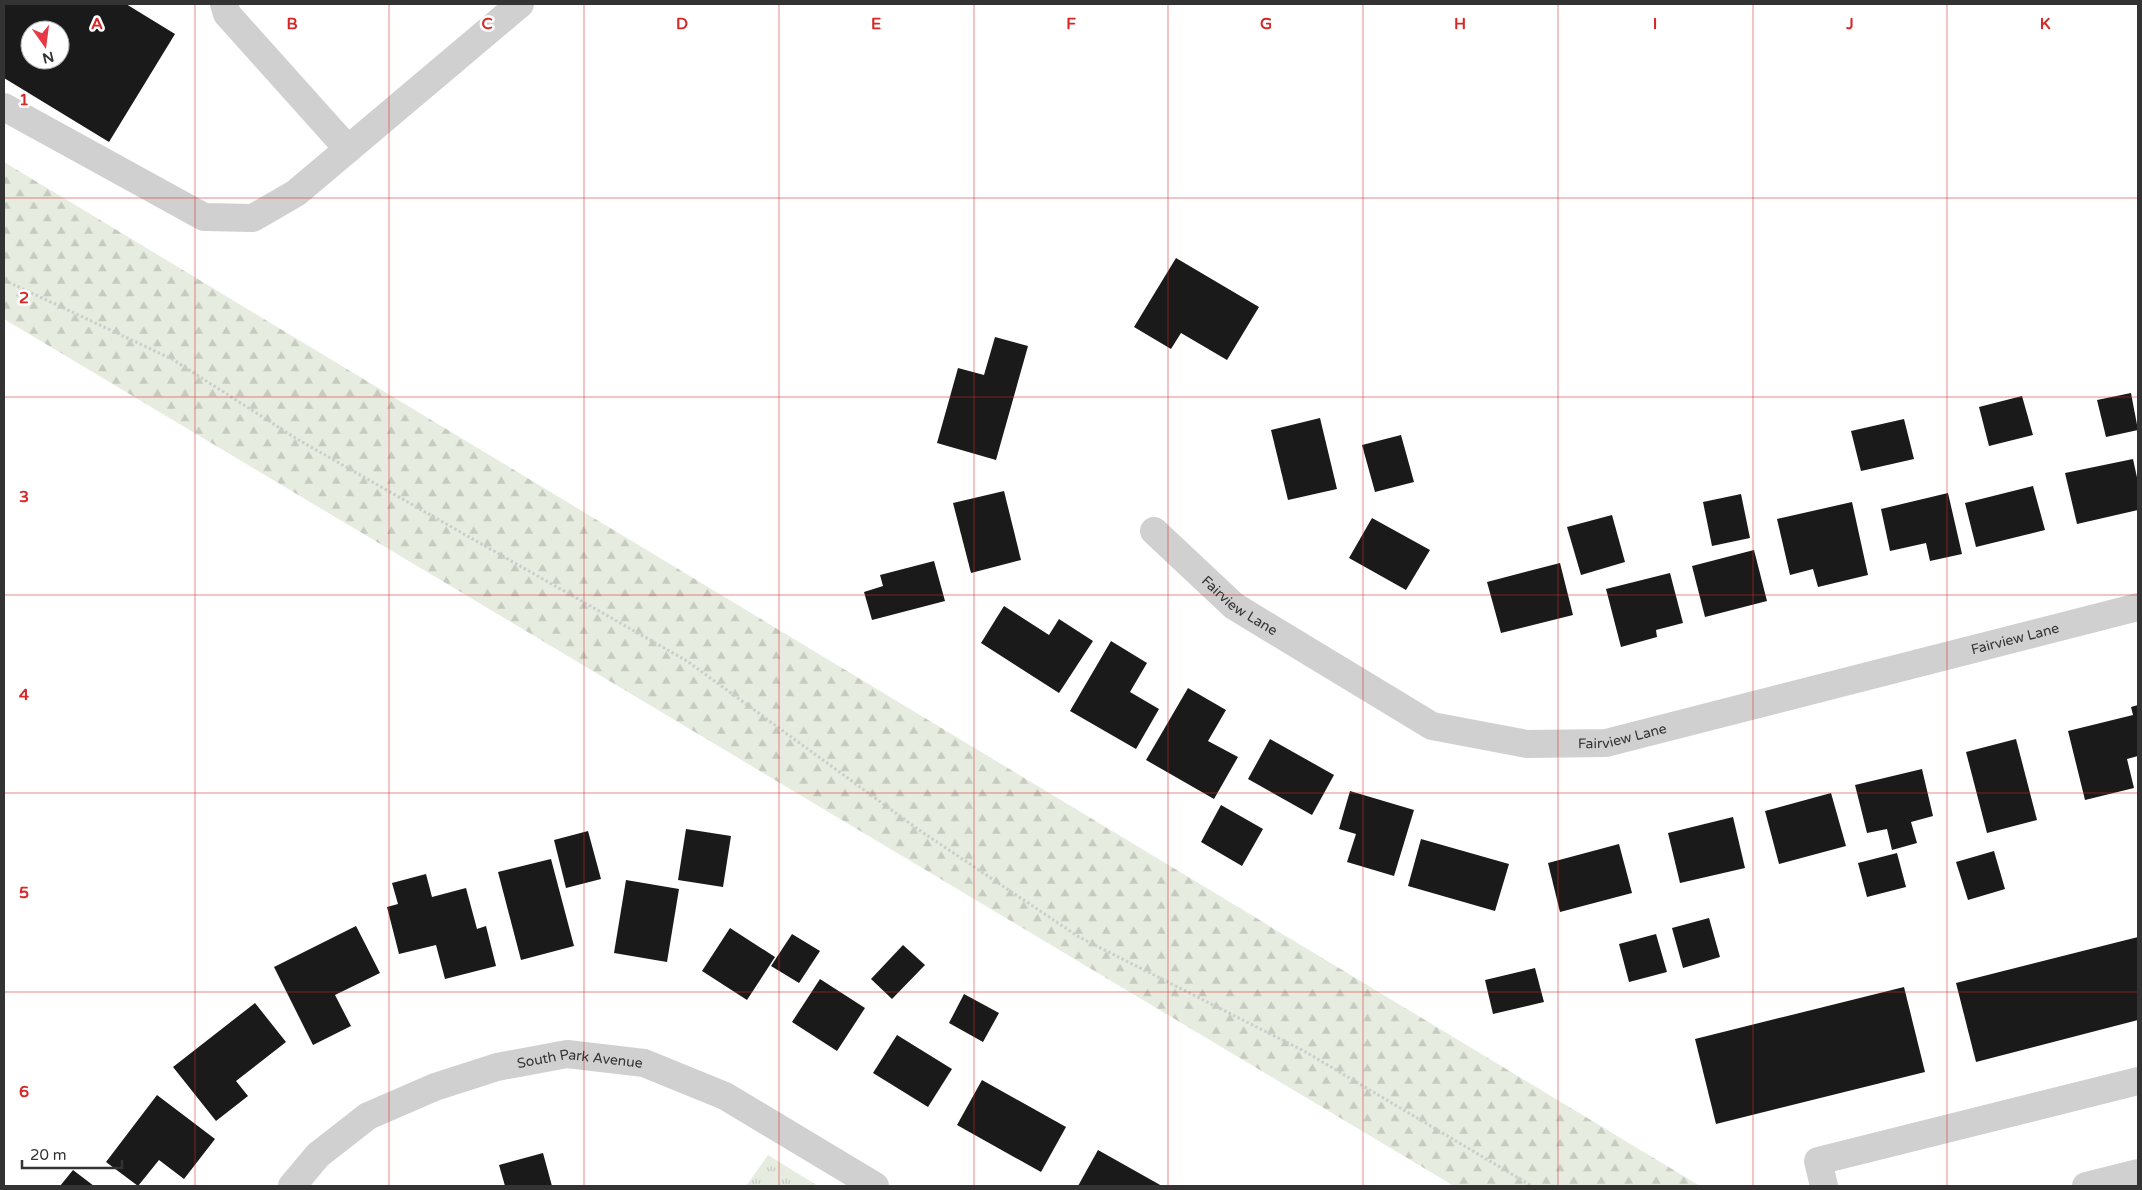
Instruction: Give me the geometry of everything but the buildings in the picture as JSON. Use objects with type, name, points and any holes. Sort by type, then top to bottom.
[{"type":"street","points":[[224,4],[227,14],[348,149]]},
{"type":"street","points":[[4,107],[204,217],[254,218],[296,193],[520,4]]},
{"type":"street","name":"Fairview Lane","points":[[1154,531],[1234,606],[1432,726],[1527,744],[1606,743],[2138,607]]},
{"type":"street","name":"South Park Avenue","points":[[292,1186],[318,1155],[368,1116],[435,1087],[497,1067],[567,1054],[644,1063],[725,1096],[875,1186]]},
{"type":"street","points":[[1824,1186],[1818,1160],[2138,1081]]},
{"type":"street","points":[[2086,1186],[2138,1173]]},
{"type":"path","points":[[4,280],[172,359],[297,439],[687,661],[919,830],[1079,937],[1304,1051],[1532,1186]]},
{"type":"green space","points":[[4,162],[1700,1186],[1454,1186],[4,319]]},
{"type":"green space","points":[[768,1155],[818,1186],[746,1186]]}]
